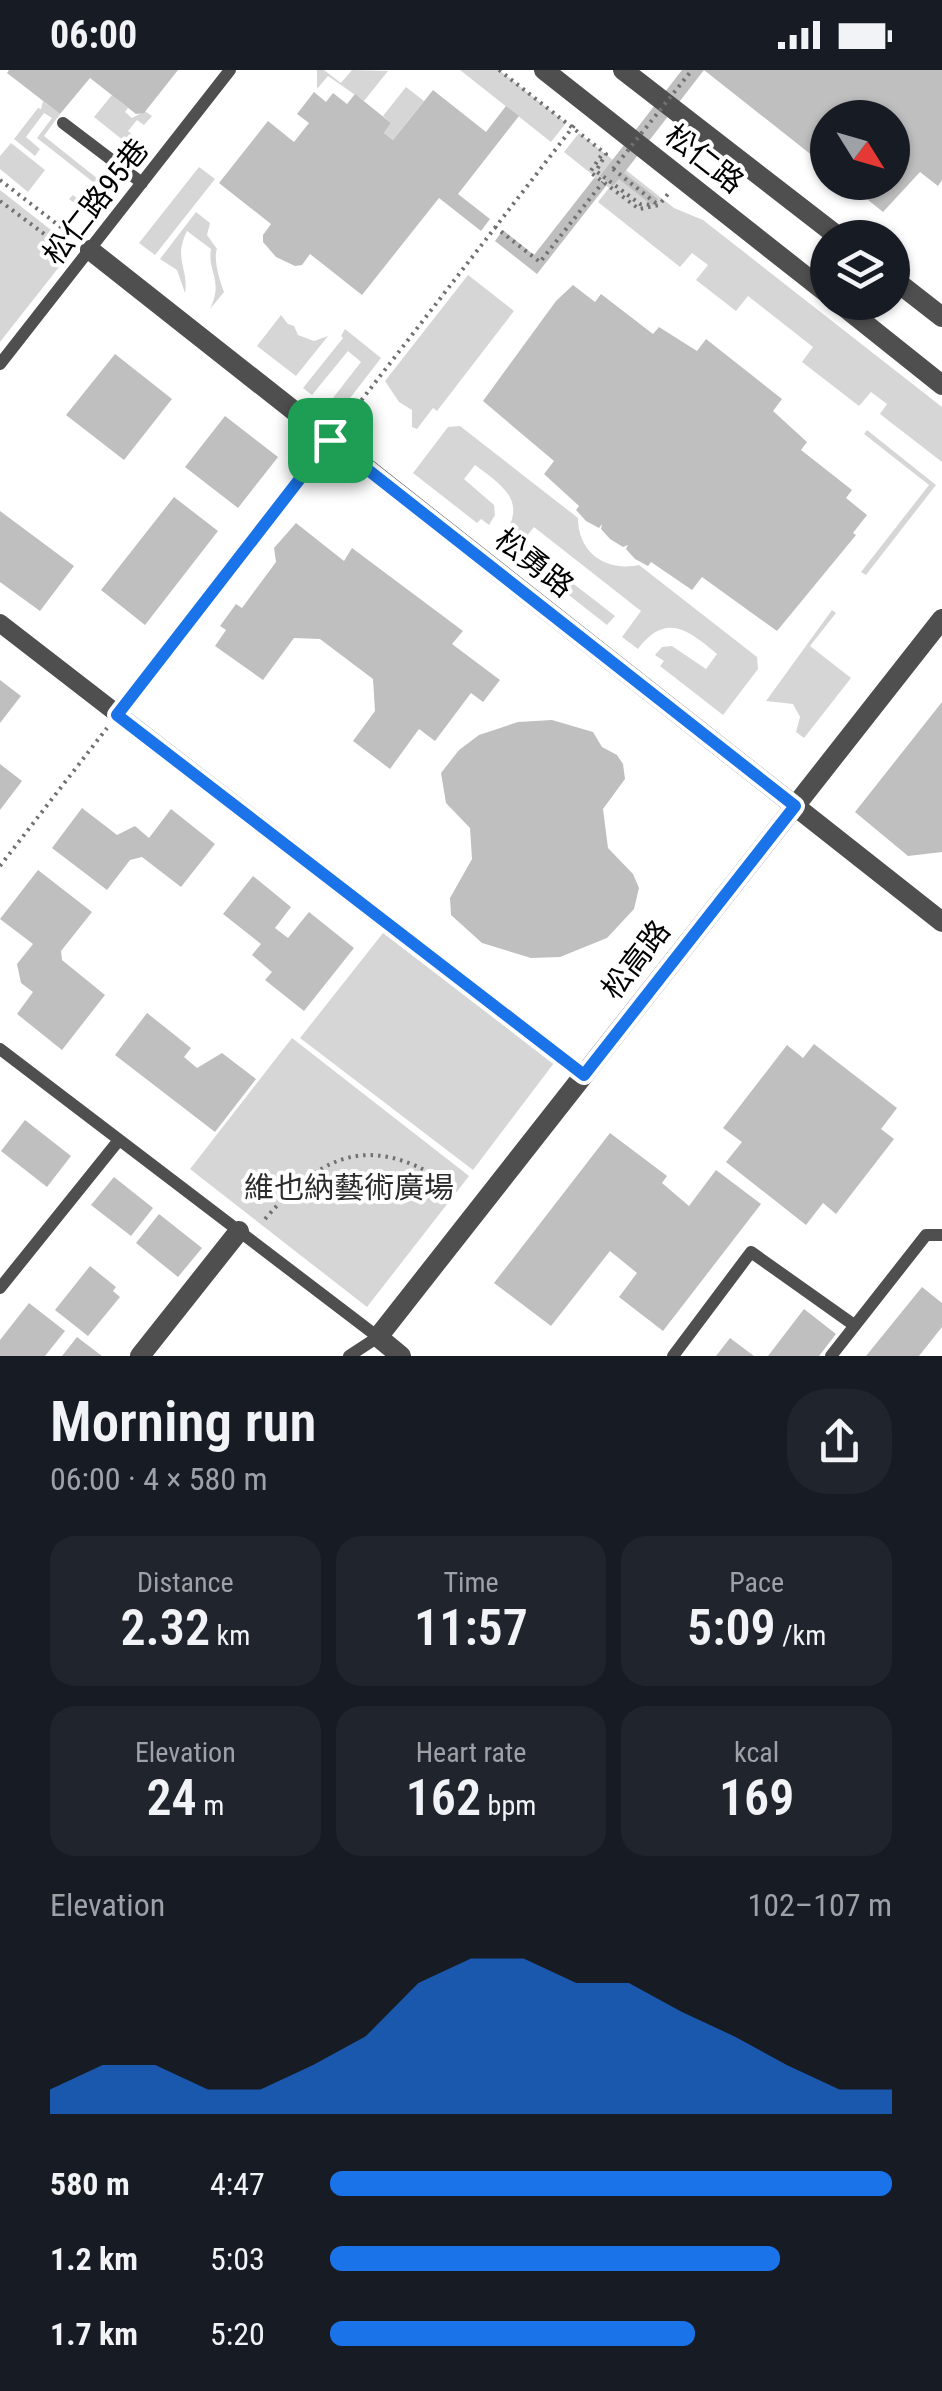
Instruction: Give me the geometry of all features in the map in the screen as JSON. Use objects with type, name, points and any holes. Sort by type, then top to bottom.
[{"type":"street","name":"松仁路","points":[[544,70],[810,280]]},
{"type":"street","name":"松仁路","points":[[623,70],[817,220]]},
{"type":"street","name":"松勇路","points":[[83,245],[942,922]]},
{"type":"street","points":[[910,292],[942,317]]},
{"type":"street","points":[[861,320],[942,385]]},
{"type":"street","name":"松高路","points":[[378,1337],[942,619]]},
{"type":"street","points":[[0,623],[584,1075]]},
{"type":"street","points":[[140,1356],[239,1230]]},
{"type":"street","points":[[378,1337],[402,1356]]},
{"type":"lane","name":"松仁路95巷","points":[[0,364],[83,245],[142,183],[230,70]]},
{"type":"lane","points":[[62,122],[142,183]]},
{"type":"lane","points":[[0,1050],[378,1337],[348,1356]]},
{"type":"lane","points":[[0,1288],[119,1140]]},
{"type":"lane","points":[[830,1356],[926,1235],[942,1235]]},
{"type":"lane","points":[[673,1356],[750,1252],[854,1326]]},
{"type":"path","points":[[498,70],[606,154],[596,171],[640,204],[659,205]]},
{"type":"path","points":[[659,205],[614,170],[692,70]]},
{"type":"path","points":[[0,866],[572,128]]},
{"type":"path","points":[[601,156],[590,172],[639,210],[659,205],[670,190]]},
{"type":"path","points":[[0,180],[83,245]]},
{"type":"path","points":[[495,227],[540,262],[603,182]]},
{"type":"path","points":[[0,200],[67,251]]},
{"type":"path","points":[[265,1219],[294,1186],[323,1165],[362,1157],[392,1155],[459,1191]]},
{"type":"green space","points":[[317,70],[324,70],[341,83],[352,70],[388,71],[364,101],[328,76],[317,89]]},
{"type":"green space","points":[[460,70],[499,70],[566,123],[551,142]]},
{"type":"green space","points":[[406,87],[424,101],[393,140],[384,133],[391,123],[383,116]]},
{"type":"green space","points":[[112,95],[128,108],[125,112],[132,118],[145,111],[152,116],[144,125],[137,120],[128,131],[135,137],[129,145],[94,117]]},
{"type":"green space","points":[[43,101],[60,114],[44,136],[108,187],[88,213],[69,199],[73,195],[83,203],[93,182],[37,138],[52,118],[44,113],[26,137],[40,149],[35,156],[14,139],[41,109]]},
{"type":"green space","points":[[579,133],[674,208],[703,220],[810,304],[810,320],[831,320],[942,407],[942,462],[880,414],[887,404],[871,392],[859,406],[802,362],[813,347],[748,296],[736,311],[696,280],[708,265],[692,253],[680,267],[598,202],[609,188],[564,152]]},
{"type":"green space","points":[[11,143],[45,170],[28,192],[0,169],[0,156]]},
{"type":"green space","points":[[199,167],[215,179],[155,255],[139,243]]},
{"type":"green space","points":[[0,190],[74,248],[0,342]]},
{"type":"green space","points":[[196,212],[210,223],[207,235],[217,249],[216,264],[224,292],[210,309],[215,291],[211,249],[187,231],[181,249],[185,293],[177,270],[160,259]]},
{"type":"green space","points":[[468,275],[514,311],[437,411],[433,408],[417,429],[412,427],[412,410],[399,402],[385,381]]},
{"type":"green space","points":[[281,315],[298,335],[314,341],[328,336],[296,376],[257,346]]},
{"type":"green space","points":[[345,329],[381,358],[337,415],[326,407],[361,362],[348,351],[312,395],[303,388],[343,338]]},
{"type":"green space","points":[[460,426],[578,518],[583,541],[596,557],[616,566],[639,565],[757,657],[758,669],[723,715],[660,666],[664,661],[655,655],[662,647],[672,646],[706,669],[717,654],[677,629],[658,631],[638,649],[622,637],[641,611],[534,527],[514,552],[500,541],[509,528],[513,506],[504,489],[486,473],[475,465],[464,479],[494,505],[495,515],[489,525],[481,519],[477,523],[413,473],[448,427]]},
{"type":"green space","points":[[867,430],[936,485],[866,575],[861,572],[929,485],[864,434]]},
{"type":"green space","points":[[535,554],[615,616],[607,625],[528,563]]},
{"type":"green space","points":[[832,610],[836,613],[810,646],[851,678],[804,738],[796,732],[800,717],[793,704],[766,701]]},
{"type":"green space","points":[[383,933],[554,1063],[473,1170],[300,1038]]},
{"type":"green space","name":"維也納藝術廣場","points":[[292,1038],[469,1176],[367,1307],[190,1169]]},
{"type":"building","points":[[178,70],[144,113],[136,114],[90,78],[60,114],[7,73]]},
{"type":"building","points":[[682,70],[704,70],[624,173],[658,199],[653,206],[619,179],[613,186],[600,176]]},
{"type":"building","points":[[704,70],[942,70],[942,180],[938,186],[920,172],[910,183],[910,100],[810,100],[810,154]]},
{"type":"building","points":[[433,90],[486,132],[506,106],[519,116],[458,194],[490,219],[481,231],[439,198],[362,295],[310,254],[302,265],[295,266],[276,257],[263,242],[271,224],[219,183],[268,121],[294,142],[309,123],[297,114],[314,92],[326,102],[333,93],[347,104],[355,94],[391,123],[384,133],[393,140]]},
{"type":"building","points":[[595,177],[606,186],[537,274],[495,241],[503,230],[534,255]]},
{"type":"building","points":[[868,200],[894,200],[883,212]]},
{"type":"building","points":[[573,285],[595,302],[601,294],[653,334],[659,327],[697,351],[706,339],[782,399],[773,411],[807,442],[801,450],[852,490],[846,498],[867,515],[853,533],[856,535],[777,631],[702,577],[692,590],[651,562],[648,566],[635,559],[626,549],[628,545],[623,547],[610,539],[601,529],[602,524],[599,528],[586,521],[576,510],[579,506],[544,474],[554,461],[483,401],[556,301]]},
{"type":"building","points":[[115,354],[172,399],[124,460],[66,415]]},
{"type":"building","points":[[225,416],[278,457],[238,508],[185,467]]},
{"type":"building","points":[[174,497],[218,531],[145,625],[101,590]]},
{"type":"building","points":[[0,511],[74,566],[40,611],[0,582]]},
{"type":"building","points":[[296,523],[344,561],[352,548],[463,631],[452,644],[500,680],[483,702],[471,693],[435,741],[419,729],[390,769],[353,741],[375,711],[373,679],[320,639],[294,638],[263,680],[215,646],[226,630],[220,626],[236,604],[242,608],[276,562],[274,548]]},
{"type":"building","points":[[0,680],[21,696],[0,723]]},
{"type":"building","points":[[942,702],[942,852],[908,856],[855,812]]},
{"type":"building","points":[[552,720],[593,732],[602,747],[617,755],[623,764],[625,779],[603,809],[608,848],[633,874],[639,888],[634,909],[607,938],[560,957],[531,958],[482,943],[451,915],[450,898],[472,859],[470,828],[446,803],[441,773],[459,750],[479,735],[518,722]]},
{"type":"building","points":[[0,764],[22,781],[0,810]]},
{"type":"building","points":[[82,808],[117,835],[135,826],[149,838],[171,809],[215,844],[181,887],[142,857],[130,860],[107,890],[52,848]]},
{"type":"building","points":[[38,870],[92,912],[61,951],[62,960],[105,995],[62,1050],[17,1014],[33,992],[21,983],[17,964],[33,944],[0,919]]},
{"type":"building","points":[[253,876],[291,907],[275,928],[288,938],[309,912],[354,948],[304,1011],[265,980],[272,972],[252,955],[261,944],[223,914]]},
{"type":"building","points":[[147,1013],[191,1048],[184,1057],[197,1068],[222,1053],[256,1079],[215,1132],[115,1055]]},
{"type":"building","points":[[814,1044],[897,1108],[881,1129],[894,1139],[836,1214],[823,1203],[806,1225],[726,1162],[742,1142],[723,1128],[787,1045],[803,1058]]},
{"type":"building","points":[[25,1120],[71,1156],[47,1187],[1,1151]]},
{"type":"building","points":[[610,1133],[667,1176],[662,1183],[689,1206],[716,1170],[761,1204],[663,1331],[619,1297],[637,1273],[610,1251],[551,1326],[494,1283]]},
{"type":"building","points":[[114,1177],[153,1208],[131,1236],[91,1205]]},
{"type":"building","points":[[159,1214],[202,1248],[178,1277],[136,1243]]},
{"type":"building","points":[[90,1266],[116,1287],[113,1291],[120,1297],[88,1336],[55,1310]]},
{"type":"building","points":[[922,1287],[942,1303],[942,1327],[919,1356],[866,1356]]},
{"type":"building","points":[[29,1303],[65,1331],[45,1356],[0,1356],[0,1340]]},
{"type":"building","points":[[804,1309],[836,1334],[819,1356],[768,1356]]},
{"type":"building","points":[[77,1337],[102,1356],[62,1356]]},
{"type":"building","points":[[730,1338],[754,1356],[716,1356]]},
{"type":"route","points":[[330,440],[795,806],[584,1075],[117,715],[330,440]]}]
